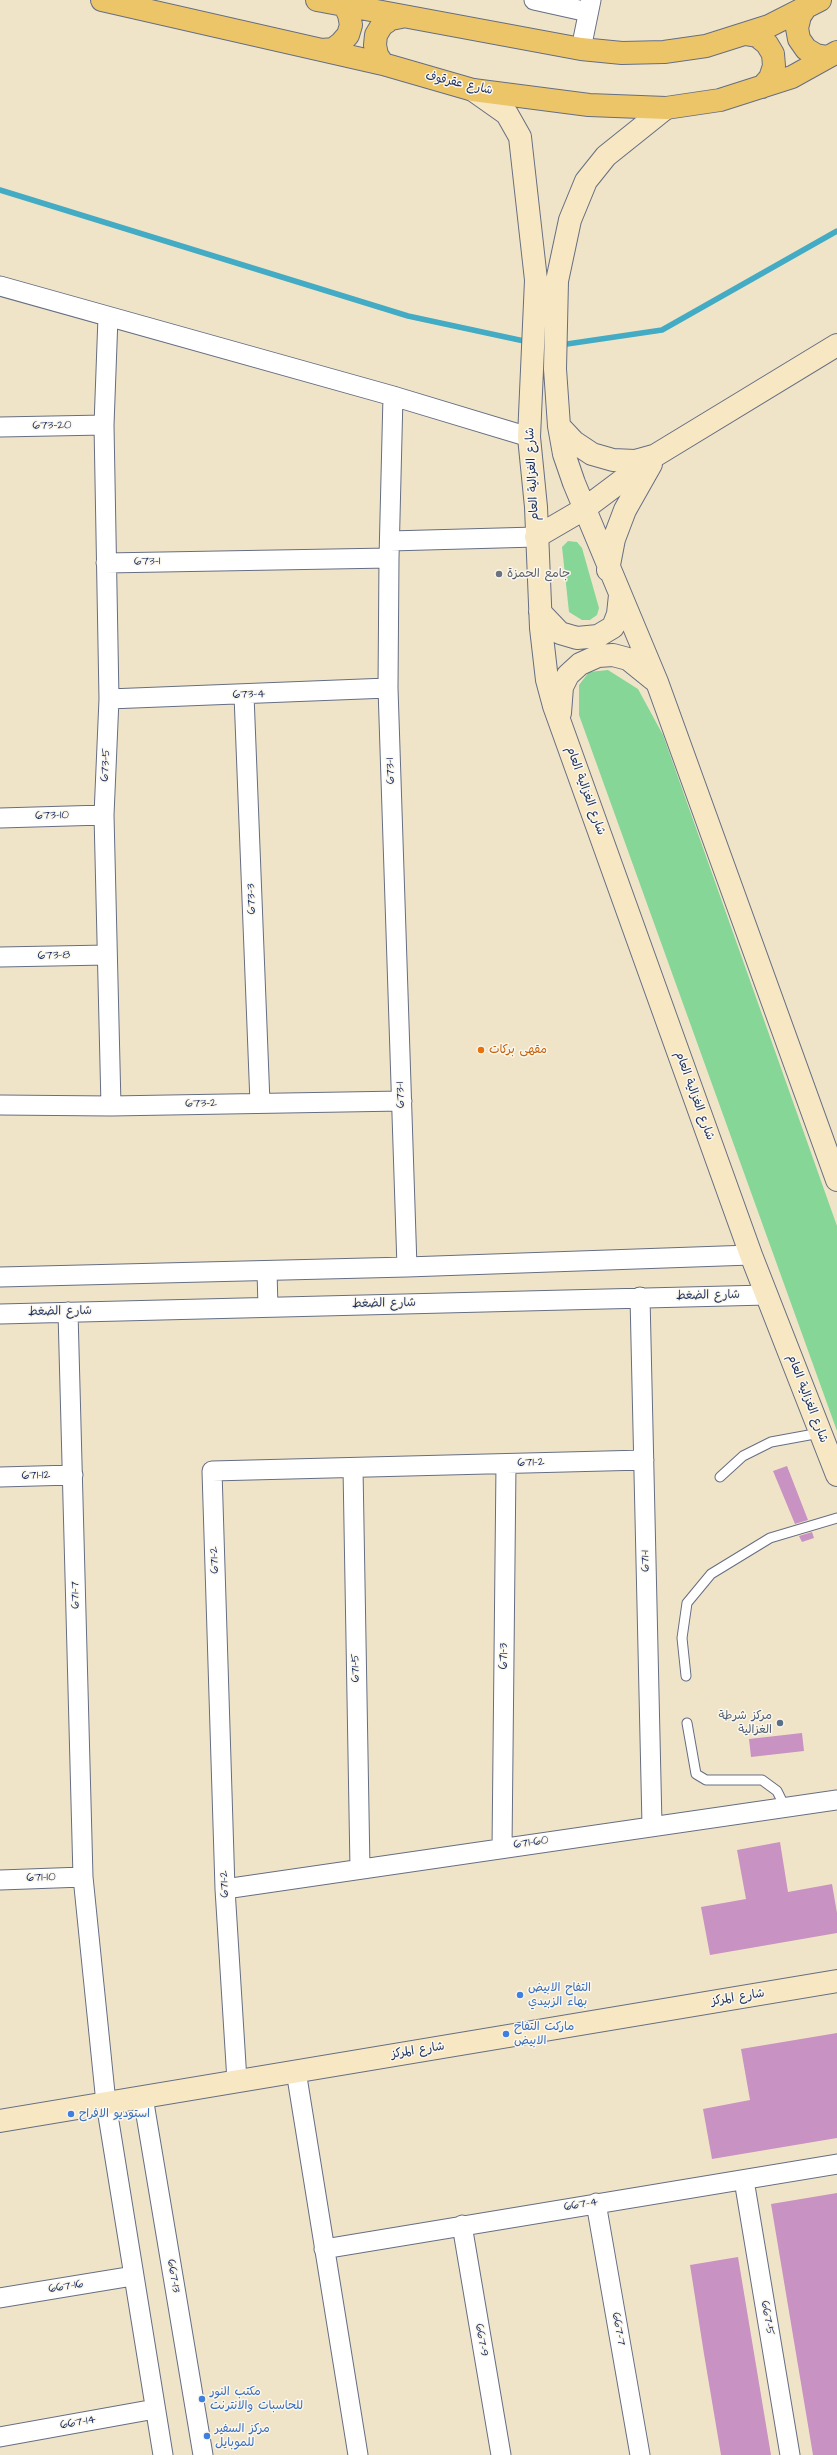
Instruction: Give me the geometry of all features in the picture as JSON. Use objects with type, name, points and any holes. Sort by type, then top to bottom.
[{"type":"main road","name":"شارع عقرقوف","points":[[102,0],[383,64],[473,90],[589,104],[666,108],[720,100],[792,77],[832,54]]},
{"type":"main road","points":[[317,0],[401,17],[581,49],[622,53],[664,52],[706,46],[769,26],[813,4]]},
{"type":"main road","points":[[813,4],[800,16],[797,28],[799,39],[806,49],[816,55],[832,54]]},
{"type":"main road","points":[[322,50],[332,49],[342,43],[348,35],[351,25],[345,6]]},
{"type":"main road","points":[[383,64],[377,56],[375,45],[376,34],[386,22],[401,17]]},
{"type":"main road","points":[[745,34],[757,36],[767,44],[773,54],[774,66],[770,78],[762,87]]},
{"type":"main road","name":"شارع الغزالية العام","points":[[473,90],[507,114],[520,137],[536,280],[529,437],[536,507],[540,612],[547,680],[559,720],[751,1255],[837,1475]]},
{"type":"main road","points":[[666,108],[606,156],[586,181],[570,220],[557,281],[555,369],[559,426],[564,454],[584,509],[608,570],[657,682],[837,1180]]},
{"type":"main road","points":[[536,537],[584,509],[656,456],[837,345]]},
{"type":"main road","points":[[559,426],[574,442],[592,454],[613,460],[635,461],[656,456]]},
{"type":"main road","points":[[608,570],[614,539],[625,510],[656,456]]},
{"type":"main road","points":[[540,612],[560,633],[577,638],[598,636],[613,627],[618,614],[620,595]]},
{"type":"main road","points":[[559,720],[562,687],[568,676],[580,664],[598,656],[613,654],[628,659],[657,682]]},
{"type":"main road","name":"شارع المركز","points":[[0,2121],[837,1981]]},
{"type":"street","points":[[534,0],[590,6],[581,49]]},
{"type":"street","points":[[0,286],[393,396],[529,437]]},
{"type":"street","name":"673-5","points":[[108,317],[104,425],[109,699],[104,814],[111,1106]]},
{"type":"street","points":[[393,396],[390,550],[536,537]]},
{"type":"street","name":"673-20","points":[[0,427],[104,425]]},
{"type":"street","name":"673-1","points":[[106,563],[390,550],[388,688],[407,1267]]},
{"type":"street","name":"673-4","points":[[109,699],[244,696],[388,688]]},
{"type":"street","name":"673-3","points":[[244,696],[260,1103]]},
{"type":"street","name":"673-10","points":[[0,818],[104,814]]},
{"type":"street","name":"673-8","points":[[0,957],[107,954]]},
{"type":"street","name":"673-2","points":[[0,1105],[111,1106],[402,1101]]},
{"type":"street","points":[[0,1277],[407,1267],[751,1255]]},
{"type":"street","points":[[267,1271],[268,1307]]},
{"type":"street","name":"شارع الضغط","points":[[0,1314],[767,1295]]},
{"type":"street","name":"671-1","points":[[640,1297],[652,1825]]},
{"type":"street","name":"671-7","points":[[68,1312],[83,1877],[106,2103]]},
{"type":"street","name":"671-2","points":[[237,2081],[225,1889],[212,1471],[644,1460]]},
{"type":"street","name":"671-3","points":[[502,1848],[506,1464]]},
{"type":"street","name":"671-5","points":[[353,1468],[360,1869]]},
{"type":"street","name":"671-12","points":[[0,1477],[73,1475]]},
{"type":"street","name":"671-60","points":[[225,1889],[652,1825],[837,1800]]},
{"type":"street","name":"671-10","points":[[0,1880],[83,1877]]},
{"type":"street","points":[[296,2071],[358,2455]]},
{"type":"street","name":"667-13","points":[[144,2097],[203,2455]]},
{"type":"street","points":[[106,2103],[163,2455]]},
{"type":"street","name":"667-4","points":[[324,2248],[837,2164]]},
{"type":"street","name":"667-5","points":[[744,2180],[790,2455]]},
{"type":"street","name":"667-7","points":[[596,2203],[640,2455]]},
{"type":"street","name":"667-9","points":[[462,2225],[501,2455]]},
{"type":"street","name":"667-16","points":[[0,2298],[133,2276]]},
{"type":"street","name":"667-14","points":[[0,2437],[155,2409]]},
{"type":"lane","points":[[720,1477],[743,1456],[771,1442],[820,1433]]},
{"type":"lane","points":[[686,1676],[682,1638],[687,1603],[712,1574],[770,1538],[837,1518]]},
{"type":"lane","points":[[687,1723],[696,1774],[706,1780],[762,1780],[777,1791],[785,1807]]},
{"type":"green space","points":[[568,541],[577,542],[582,548],[599,608],[597,615],[590,620],[582,620],[569,612],[562,547]]},
{"type":"green space","points":[[608,670],[638,689],[663,735],[837,1226],[837,1431],[579,715],[579,685],[589,672]]},
{"type":"building","points":[[787,1466],[808,1520],[795,1524],[773,1471]]},
{"type":"building","points":[[812,1532],[814,1538],[802,1542],[799,1536]]},
{"type":"building","points":[[802,1733],[804,1751],[751,1757],[749,1739]]},
{"type":"building","points":[[780,1842],[788,1892],[832,1884],[837,1913],[837,1933],[710,1955],[701,1907],[746,1899],[737,1850]]},
{"type":"building","points":[[837,2033],[837,2138],[712,2159],[703,2109],[750,2100],[741,2049]]},
{"type":"building","points":[[837,2193],[837,2455],[813,2455],[771,2204]]},
{"type":"building","points":[[738,2257],[771,2455],[721,2455],[704,2354],[690,2265]]},
{"type":"waterway","points":[[0,190],[408,316],[524,341]]},
{"type":"waterway","points":[[567,344],[662,330],[837,231]]},
{"type":"place","name":"جامع الحمزة","points":[[499,574]]},
{"type":"place","name":"مقهى بركات","points":[[481,1050]]},
{"type":"place","name":"مركز شرطة الغزالية","points":[[780,1723]]},
{"type":"place","name":"التفاح الابيض بهاء الزبيدي","points":[[520,1995]]},
{"type":"place","name":"ماركت التفاح الابيض","points":[[506,2034]]},
{"type":"place","name":"استوديو الافراح","points":[[71,2114]]},
{"type":"place","name":"مكتب النور للحاسبات والانترنت","points":[[202,2399]]},
{"type":"place","name":"مركز السفير للموبايل","points":[[207,2436]]}]
